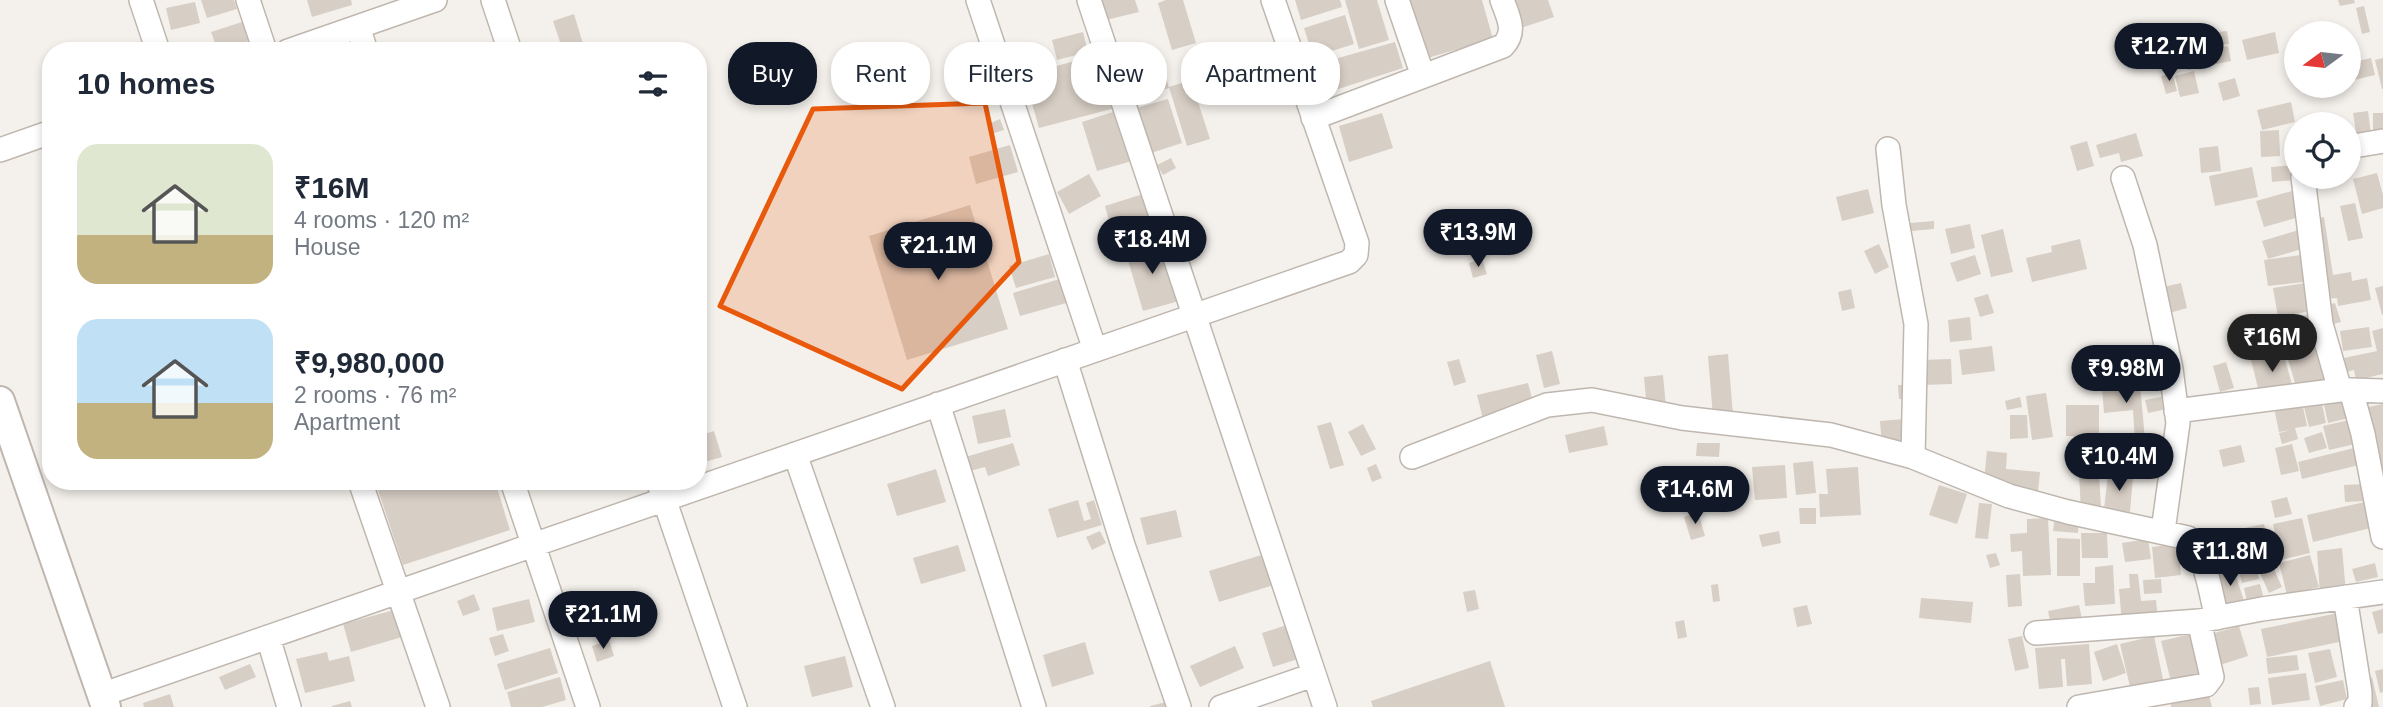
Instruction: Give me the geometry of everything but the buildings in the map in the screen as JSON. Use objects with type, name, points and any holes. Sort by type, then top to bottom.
[{"type":"street","points":[[141,0],[155,42]]},
{"type":"street","points":[[248,0],[262,42]]},
{"type":"street","points":[[314,42],[435,0]]},
{"type":"street","points":[[493,0],[507,42]]},
{"type":"street","points":[[978,0],[1095,350]]},
{"type":"street","points":[[1089,0],[1325,707]]},
{"type":"street","points":[[707,478],[795,454],[1349,262],[1356,255],[1357,243],[1273,0]]},
{"type":"street","points":[[1397,0],[1423,76]]},
{"type":"street","points":[[1313,118],[1503,46],[1511,38],[1512,28],[1502,0]]},
{"type":"street","points":[[358,27],[363,42]]},
{"type":"street","points":[[0,150],[42,135]]},
{"type":"street","points":[[2361,145],[2383,141]]},
{"type":"street","points":[[1888,149],[1916,324],[1913,457]]},
{"type":"street","points":[[2123,178],[2145,245],[2171,369],[2178,423],[2163,531]]},
{"type":"street","points":[[2304,189],[2321,324],[2362,434],[2383,537]]},
{"type":"street","points":[[1065,360],[1123,545],[1179,707]]},
{"type":"street","points":[[2176,411],[2345,390],[2383,391]]},
{"type":"street","points":[[1412,457],[1547,405],[1592,400],[1682,418],[1831,435],[1913,457],[2009,496],[2188,538],[2196,546],[2208,619],[2212,677],[2207,685],[2079,707]]},
{"type":"street","points":[[0,401],[104,701],[268,637],[533,545],[661,490],[735,707]]},
{"type":"street","points":[[938,404],[1034,707]]},
{"type":"street","points":[[795,454],[883,707]]},
{"type":"street","points":[[363,490],[438,707]]},
{"type":"street","points":[[515,490],[588,707]]},
{"type":"street","points":[[2036,633],[2208,619],[2383,592]]},
{"type":"street","points":[[2345,597],[2360,692],[2360,703],[2356,707]]},
{"type":"street","points":[[268,637],[289,707]]},
{"type":"street","points":[[1221,707],[1313,674]]},
{"type":"highlighted area","points":[[985,103],[1019,262],[902,389],[720,306],[813,109]]}]
